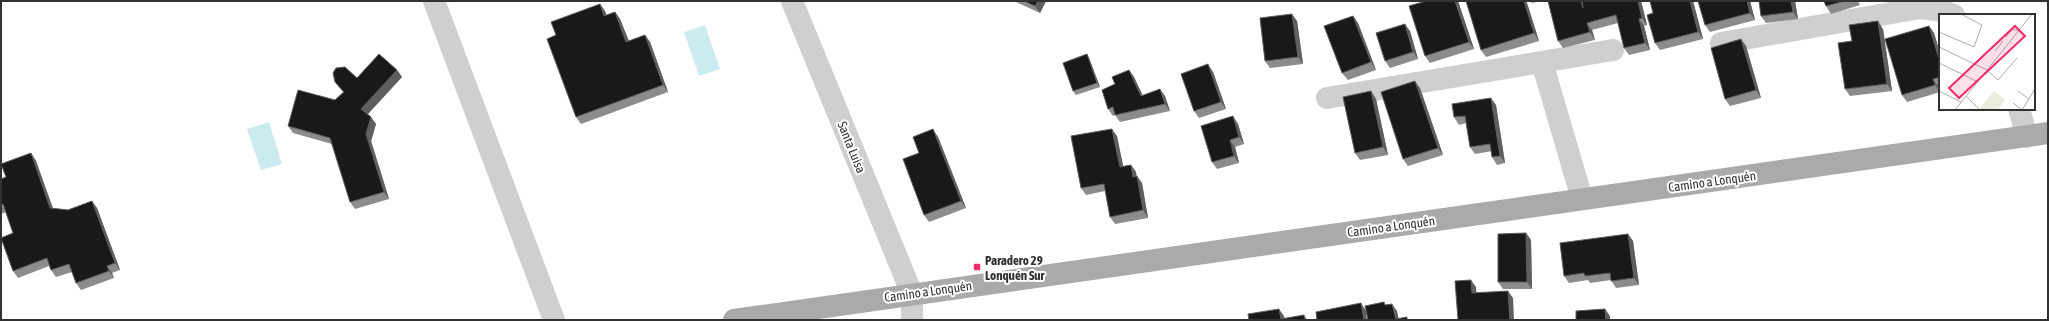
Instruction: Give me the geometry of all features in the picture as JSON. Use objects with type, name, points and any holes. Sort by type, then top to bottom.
[{"type":"main road","name":"Camino a Lonquén","points":[[734,320],[2038,135]]},
{"type":"street","points":[[434,1],[554,320]]},
{"type":"street","name":"Santa Luisa","points":[[792,1],[912,294]]},
{"type":"street","points":[[1721,43],[1920,8],[1943,10],[1952,14]]},
{"type":"street","points":[[1327,98],[1613,50]]},
{"type":"street","points":[[1542,62],[1582,199]]},
{"type":"street","points":[[2020,110],[2038,135]]},
{"type":"street","points":[[912,294],[912,320]]},
{"type":"water","points":[[705,25],[720,69],[699,76],[684,32]]},
{"type":"water","points":[[269,122],[282,164],[261,170],[247,129]]},
{"type":"building","points":[[1024,1],[1038,1],[1035,6]]},
{"type":"building","points":[[1426,1],[1455,1],[1469,42],[1425,56],[1409,6]]},
{"type":"building","points":[[1466,1],[1524,1],[1534,33],[1481,50]]},
{"type":"building","points":[[1548,1],[1581,1],[1583,8],[1582,1],[1638,1],[1642,18],[1639,19],[1645,43],[1624,48],[1616,15],[1587,23],[1590,32],[1558,41]]},
{"type":"building","points":[[1650,1],[1690,1],[1698,32],[1655,43],[1647,15],[1653,13]]},
{"type":"building","points":[[1698,1],[1747,1],[1750,13],[1705,25]]},
{"type":"building","points":[[1759,1],[1791,1],[1793,12],[1761,16]]},
{"type":"building","points":[[1824,1],[1845,1],[1826,6]]},
{"type":"building","points":[[600,4],[604,16],[615,12],[626,42],[645,35],[663,85],[576,117],[547,39],[556,35],[551,22]]},
{"type":"building","points":[[1292,14],[1298,57],[1265,61],[1260,18]]},
{"type":"building","points":[[1353,16],[1371,62],[1342,73],[1324,26]]},
{"type":"building","points":[[1878,21],[1887,84],[1845,89],[1838,43],[1852,41],[1849,25]]},
{"type":"building","points":[[1405,24],[1413,52],[1385,61],[1376,33]]},
{"type":"building","points":[[1929,26],[1939,59],[1939,77],[1933,79],[1935,85],[1902,95],[1885,39]]},
{"type":"building","points":[[1741,39],[1756,90],[1725,99],[1711,48]]},
{"type":"building","points":[[379,54],[397,70],[361,109],[371,117],[366,134],[384,192],[350,202],[330,138],[288,126],[298,90],[335,100],[344,92],[335,82],[333,73],[336,68],[345,67],[357,78]]},
{"type":"building","points":[[1087,54],[1097,83],[1073,91],[1063,63]]},
{"type":"building","points":[[1208,64],[1221,102],[1194,111],[1181,74]]},
{"type":"building","points":[[1129,70],[1141,96],[1160,89],[1165,104],[1115,115],[1113,107],[1108,109],[1102,90],[1115,84],[1112,77]]},
{"type":"building","points":[[1415,81],[1438,148],[1403,159],[1381,92]]},
{"type":"building","points":[[1371,91],[1383,147],[1355,153],[1343,97]]},
{"type":"building","points":[[1491,98],[1500,156],[1492,157],[1490,144],[1470,147],[1465,116],[1454,117],[1452,104]]},
{"type":"building","points":[[1233,116],[1239,137],[1230,140],[1234,156],[1212,162],[1201,126]]},
{"type":"building","points":[[933,129],[961,201],[924,215],[903,159],[919,153],[913,137]]},
{"type":"building","points":[[1112,129],[1120,167],[1131,165],[1133,177],[1137,176],[1143,210],[1110,217],[1104,184],[1081,188],[1071,136]]},
{"type":"building","points":[[31,153],[50,208],[68,210],[92,201],[115,263],[107,266],[109,271],[76,283],[69,264],[51,270],[47,258],[13,271],[1,238],[13,233],[3,204],[1,205],[1,179],[6,177],[1,164]]},
{"type":"building","points":[[1526,233],[1527,282],[1498,282],[1498,234]]},
{"type":"building","points":[[1628,234],[1634,278],[1611,281],[1610,273],[1585,276],[1584,273],[1564,276],[1560,243]]},
{"type":"building","points":[[1471,280],[1472,293],[1508,291],[1510,320],[1458,320],[1455,281]]},
{"type":"building","points":[[1384,302],[1385,305],[1392,304],[1396,319],[1407,317],[1407,320],[1368,320],[1365,306]]},
{"type":"building","points":[[1361,303],[1364,320],[1317,320],[1316,312]]},
{"type":"building","points":[[1279,309],[1281,319],[1304,315],[1305,320],[1249,320],[1248,314]]},
{"type":"building","points":[[1605,309],[1606,320],[1576,320],[1576,311]]},
{"type":"place","name":"Paradero 29 Lonquén Sur","points":[[977,267]]}]
